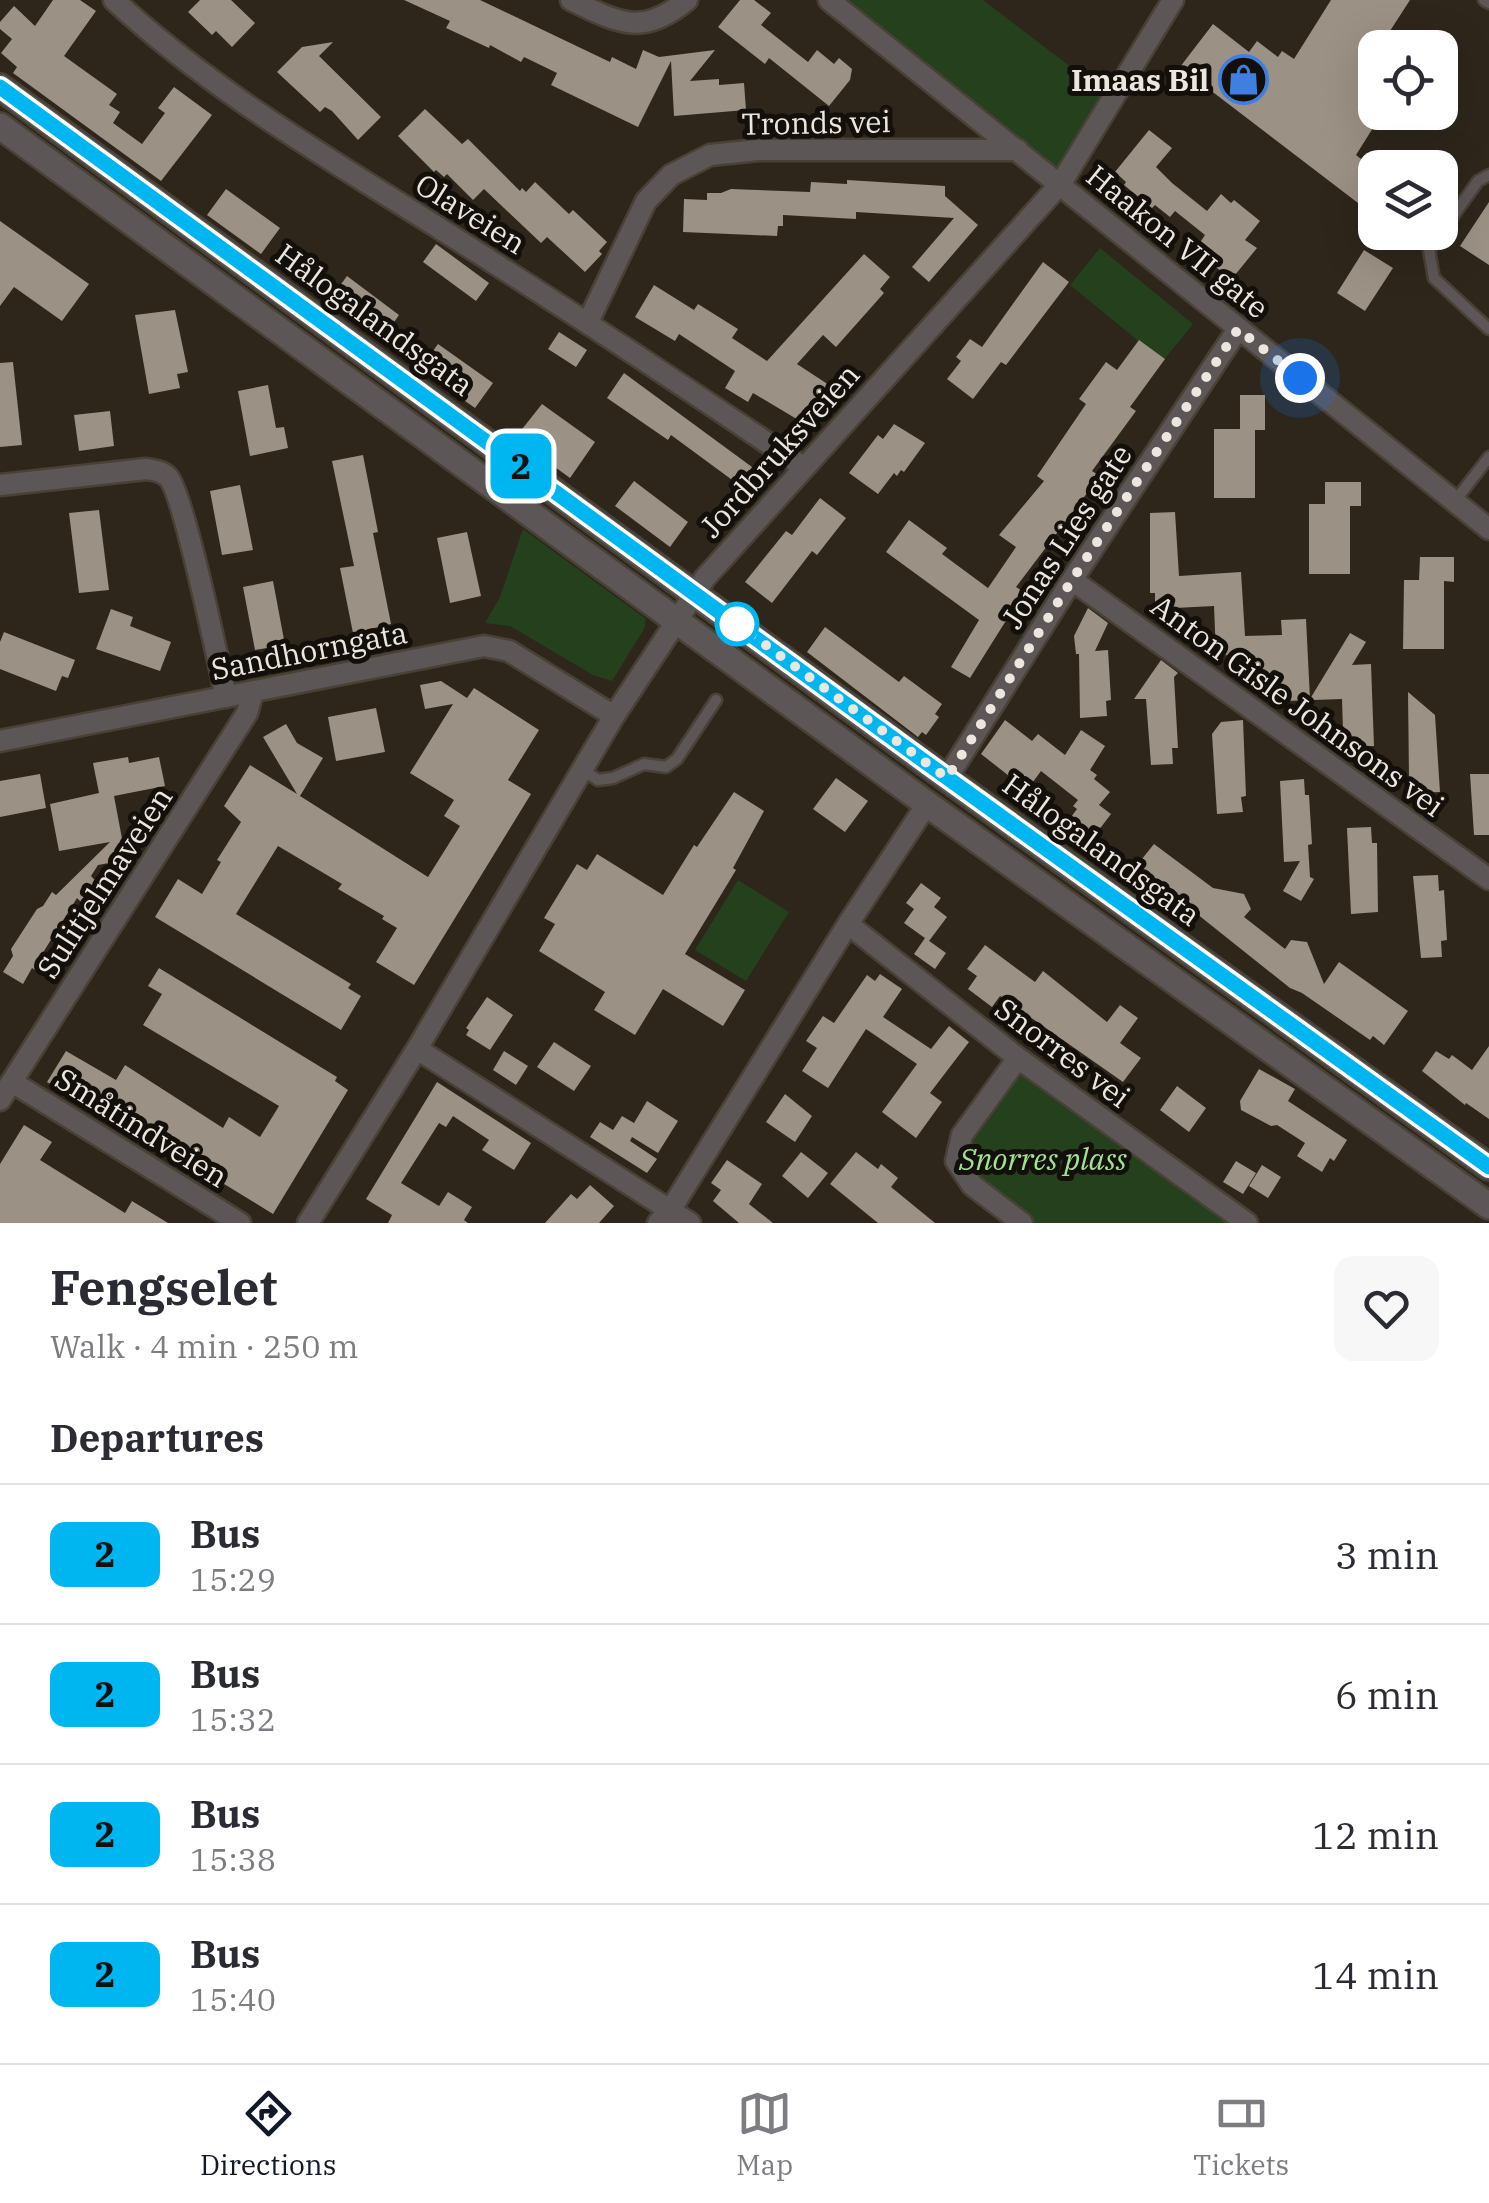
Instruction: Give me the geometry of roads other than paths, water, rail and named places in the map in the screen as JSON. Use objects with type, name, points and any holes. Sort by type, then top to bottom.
[{"type":"street","name":"Olaveien","points":[[114,0],[148,31],[250,108],[588,322],[804,467]]},
{"type":"street","points":[[571,0],[631,25],[649,23],[688,0]]},
{"type":"street","name":"Haakon VII gate","points":[[829,0],[1489,528]]},
{"type":"street","name":"Jordbruksveien","points":[[308,1223],[417,1049],[614,716],[695,592],[1061,183],[1173,0]]},
{"type":"street","name":"Hålogalandsgata","points":[[0,87],[947,778],[1489,1167]]},
{"type":"street","points":[[0,126],[928,804],[1489,1206]]},
{"type":"street","name":"Tronds vei","points":[[588,322],[646,201],[671,175],[710,155],[758,150],[1018,150]]},
{"type":"street","name":"Jonas Lies gate","points":[[947,778],[1238,329]]},
{"type":"street","points":[[0,485],[146,470],[158,471],[168,478],[182,512],[226,697]]},
{"type":"street","name":"Anton Gisle Johnsons vei","points":[[1072,580],[1489,878]]},
{"type":"street","name":"Sandhorngata","points":[[0,741],[484,646],[510,651],[614,716]]},
{"type":"street","name":"Sulitjelmaveien","points":[[0,1100],[247,713],[253,692]]},
{"type":"street","points":[[664,1216],[928,804]]},
{"type":"street","name":"Snorres vei","points":[[848,924],[1018,1058],[1247,1223]]},
{"type":"street","points":[[417,1049],[664,1216],[690,1223]]},
{"type":"street","points":[[1018,1058],[962,1135],[956,1161],[972,1185],[1022,1223]]},
{"type":"street","name":"Småtindveien","points":[[12,1082],[240,1223]]},
{"type":"lane","points":[[1489,175],[1478,181],[1429,250],[1434,278],[1489,330]]},
{"type":"lane","points":[[1454,501],[1489,458]]},
{"type":"lane","points":[[582,770],[598,780],[613,778],[644,764],[666,766],[678,760],[716,700]]},
{"type":"place","name":"Imaas Bil","points":[[1244,79]]},
{"type":"park label","name":"Snorres plass","points":[[1043,1158]]}]
